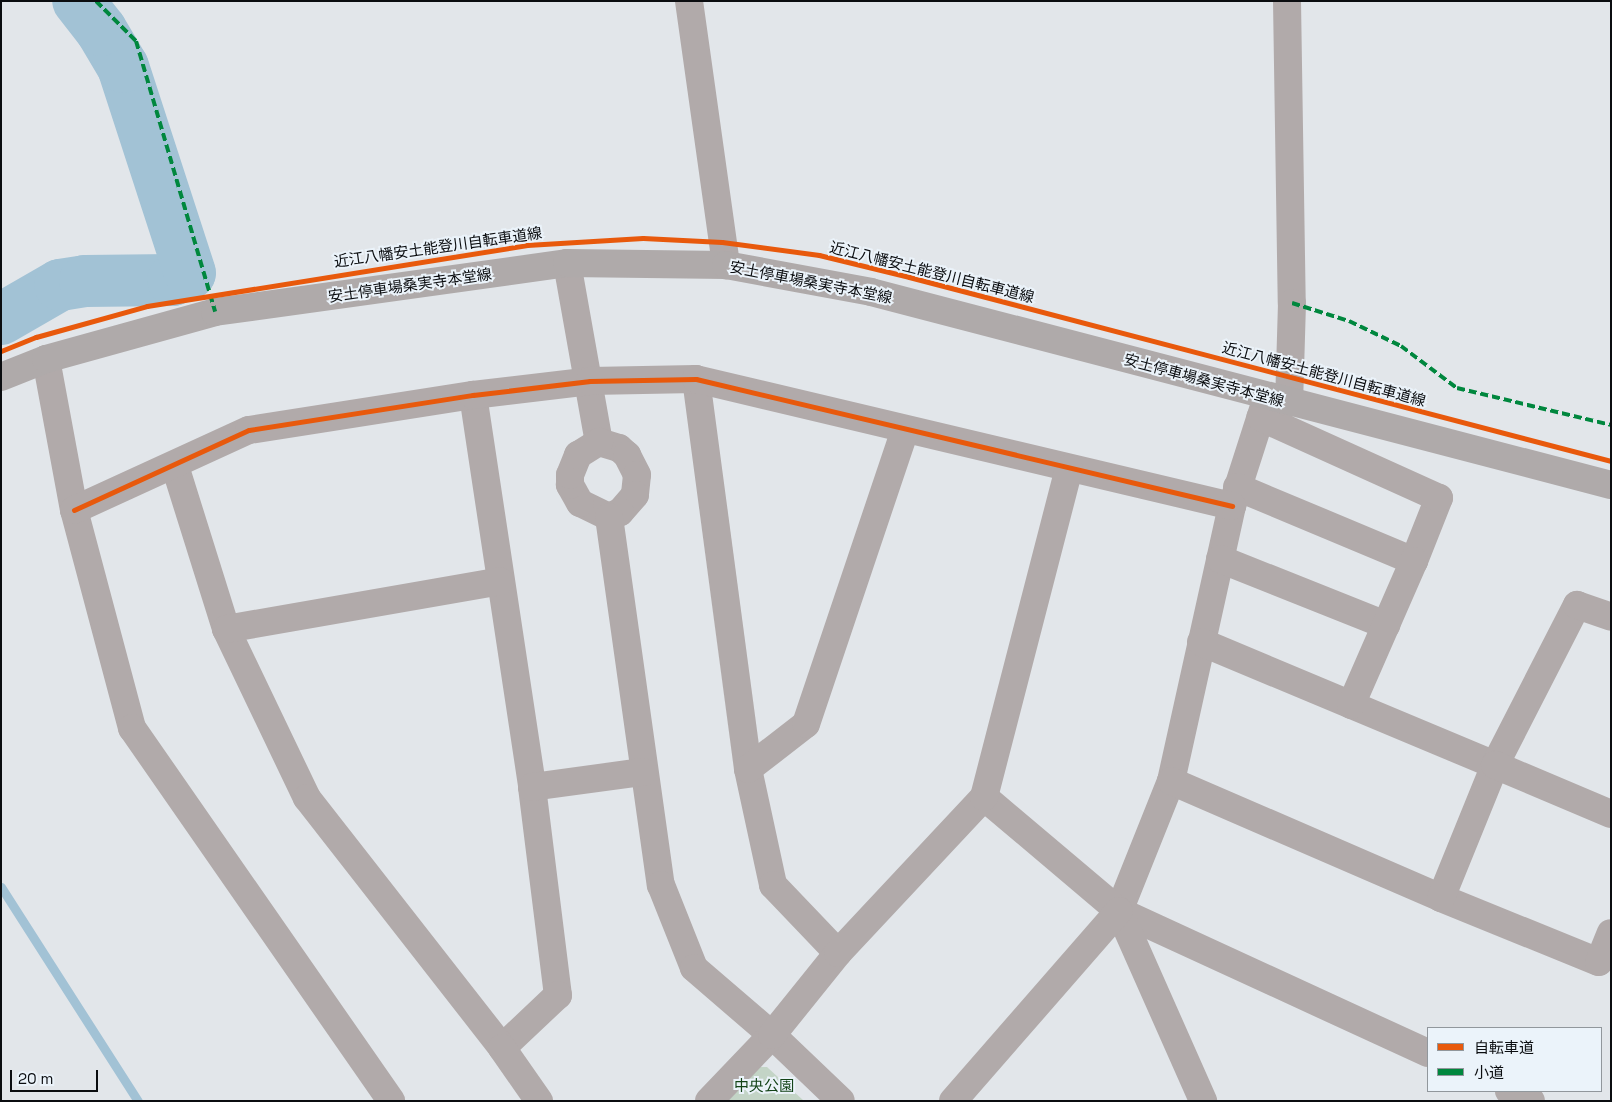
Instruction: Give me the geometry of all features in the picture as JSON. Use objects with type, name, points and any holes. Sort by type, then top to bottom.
[{"type":"main road","name":"安土停車場桑実寺本堂線","points":[[1,377],[46,359],[215,312],[567,263],[726,265],[871,292],[1272,406],[1611,485]]},
{"type":"street","points":[[689,1],[726,265]]},
{"type":"street","points":[[953,1101],[1119,910],[1171,781],[1235,497],[1272,406],[1292,303],[1287,1]]},
{"type":"street","points":[[567,263],[590,381],[599,442]]},
{"type":"street","points":[[46,359],[74,510],[132,728],[392,1101]]},
{"type":"street","points":[[74,510],[175,466],[249,430],[473,395],[590,381],[696,379],[1069,469],[1235,497],[1414,561]]},
{"type":"street","points":[[696,379],[748,769],[773,885],[838,954]]},
{"type":"street","points":[[473,395],[532,787],[558,995],[502,1048]]},
{"type":"street","points":[[1272,406],[1438,498],[1414,561],[1351,705]]},
{"type":"street","points":[[748,769],[806,724],[905,430]]},
{"type":"street","points":[[599,442],[619,448],[627,455],[637,475],[635,495],[620,512],[609,517],[580,503],[570,485],[571,470],[578,455],[599,442]]},
{"type":"street","points":[[175,466],[226,629],[307,798],[502,1048],[539,1101]]},
{"type":"street","points":[[709,1101],[772,1035],[838,954],[984,797],[1069,469]]},
{"type":"street","points":[[609,517],[643,772],[661,885],[694,968],[772,1035],[841,1101]]},
{"type":"street","points":[[1220,559],[1386,624]]},
{"type":"street","points":[[226,629],[500,581]]},
{"type":"street","points":[[1441,898],[1495,766],[1577,605],[1611,617]]},
{"type":"street","points":[[1201,642],[1611,814]]},
{"type":"street","points":[[532,787],[643,772]]},
{"type":"street","points":[[1171,781],[1441,898],[1599,962],[1611,933]]},
{"type":"street","points":[[984,797],[1119,910],[1427,1053]]},
{"type":"street","points":[[1119,910],[1203,1101]]},
{"type":"street","points":[[1512,1092],[1531,1101]]},
{"type":"green space","name":"中央公園","points":[[759,1067],[767,1067],[804,1101],[728,1101]]},
{"type":"waterway","points":[[1,319],[60,285],[85,281],[173,280],[190,273],[123,67],[101,30],[78,1]]},
{"type":"waterway","points":[[1,887],[138,1101]]},
{"type":"marked path","points":[[96,1],[136,41],[215,312]]},
{"type":"marked path","points":[[1292,303],[1349,321],[1401,346],[1457,388],[1611,425]]},
{"type":"cycle path","name":"近江八幡安土能登川自転車道線","points":[[1,351],[36,337],[147,306],[527,245],[643,238],[722,242],[819,255],[909,277],[1611,461]]},
{"type":"cycle path","points":[[74,510],[249,430],[473,395],[590,381],[696,379],[1232,506]]}]
